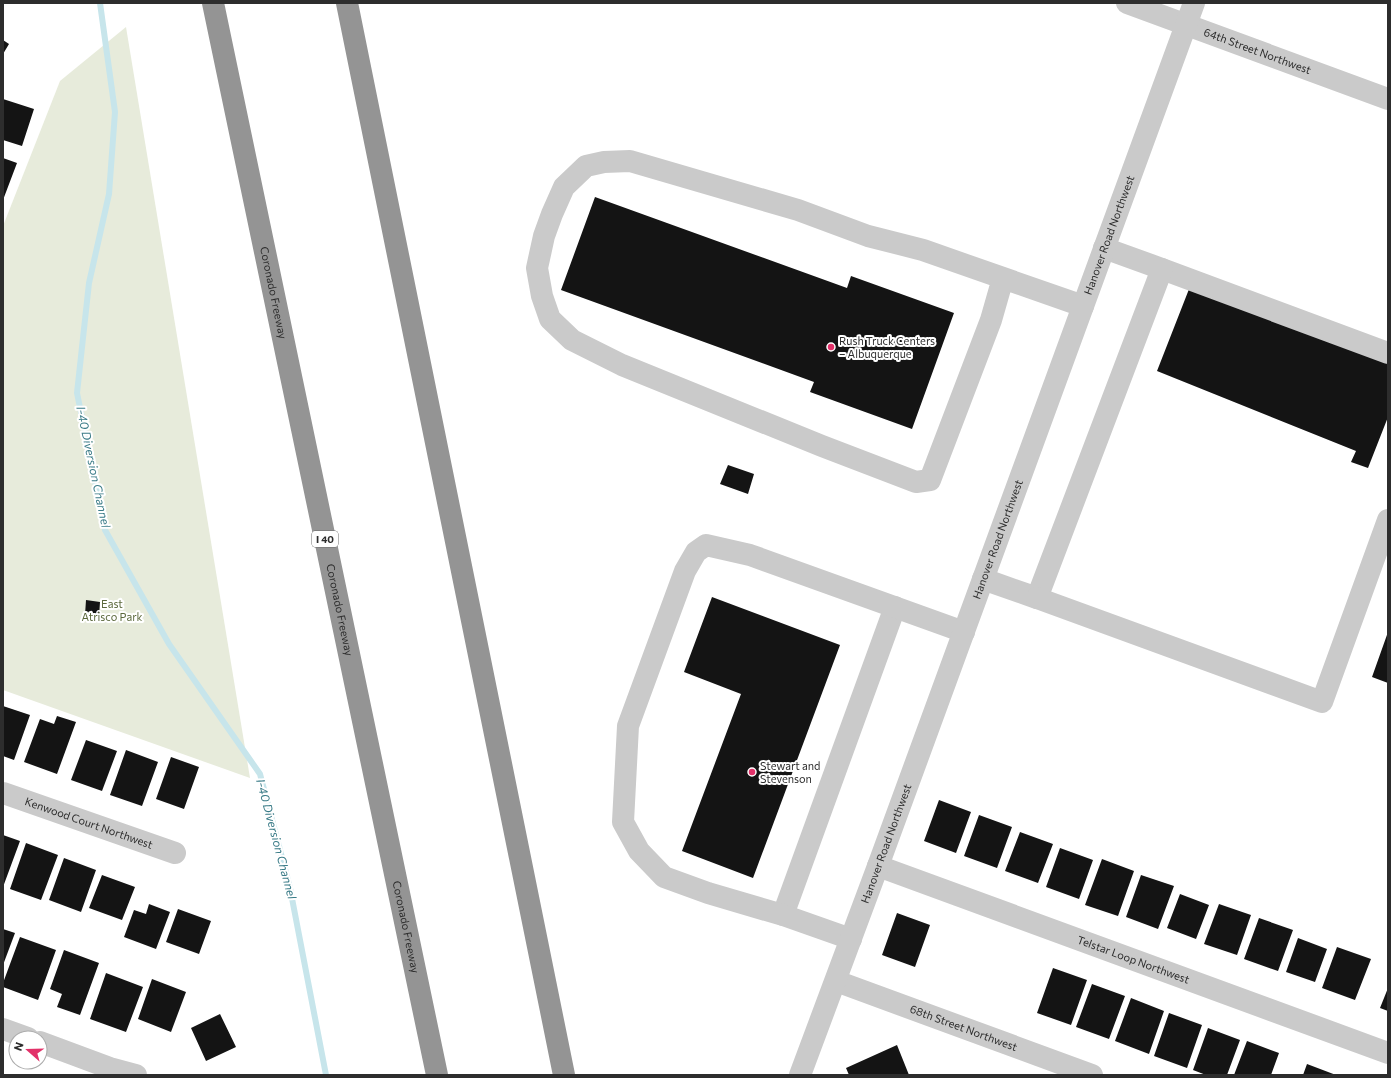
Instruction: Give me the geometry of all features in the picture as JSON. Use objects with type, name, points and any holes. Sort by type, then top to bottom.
[{"type":"highway","name":"Coronado Freeway","points":[[213,3],[437,1075]]},
{"type":"highway","points":[[347,3],[564,1075]]},
{"type":"street","name":"64th Street Northwest","points":[[1127,3],[1388,99]]},
{"type":"street","name":"Hanover Road Northwest","points":[[800,1075],[852,939],[1194,3]]},
{"type":"street","points":[[1003,278],[991,320],[930,480],[916,482],[822,446],[622,365],[572,340],[550,319],[542,296],[537,268],[544,236],[564,187],[586,166],[604,162],[630,161],[798,210],[868,236],[923,250],[1003,278],[1083,306]]},
{"type":"street","points":[[1104,248],[1388,353]]},
{"type":"street","points":[[1037,598],[1162,269]]},
{"type":"street","points":[[983,579],[1322,702],[1388,520]]},
{"type":"street","points":[[852,939],[783,915],[708,893],[664,877],[639,851],[623,822],[628,726],[685,571],[696,552],[706,545],[750,555],[964,632]]},
{"type":"street","points":[[783,915],[895,607]]},
{"type":"street","name":"Kenwood Court Northwest","points":[[3,793],[175,853]]},
{"type":"street","name":"Telstar Loop Northwest","points":[[878,866],[1388,1053]]},
{"type":"street","name":"68th Street Northwest","points":[[836,981],[1092,1075]]},
{"type":"street","points":[[48,1045],[110,1068],[136,1075]]},
{"type":"green space","name":"East Atrisco Park","points":[[126,27],[250,778],[3,690],[3,226],[60,81]]},
{"type":"building","points":[[3,40],[9,44],[3,54]]},
{"type":"building","points":[[3,99],[34,109],[22,146],[3,140]]},
{"type":"building","points":[[3,158],[17,163],[3,200]]},
{"type":"building","name":"Rush Truck Centers – Albuquerque","points":[[595,197],[847,288],[851,276],[954,313],[912,429],[810,392],[814,382],[561,290]]},
{"type":"building","points":[[1191,284],[1388,363],[1388,417],[1368,468],[1351,462],[1356,451],[1157,371]]},
{"type":"building","points":[[728,465],[754,474],[748,494],[720,484]]},
{"type":"building","name":"Stewart and Stevenson","points":[[712,597],[840,645],[753,878],[682,851],[741,694],[684,672]]},
{"type":"building","points":[[86,600],[100,602],[99,616],[85,615]]},
{"type":"building","points":[[1388,632],[1388,683],[1372,677]]},
{"type":"building","points":[[3,706],[30,715],[14,760],[3,756]]},
{"type":"building","points":[[57,716],[76,722],[57,774],[24,762],[40,719],[54,724]]},
{"type":"building","points":[[86,740],[117,751],[102,791],[71,780]]},
{"type":"building","points":[[126,750],[158,762],[142,806],[110,795]]},
{"type":"building","points":[[171,757],[199,767],[184,809],[156,799]]},
{"type":"building","points":[[939,800],[971,812],[956,853],[924,841]]},
{"type":"building","points":[[979,815],[1012,827],[997,868],[964,856]]},
{"type":"building","points":[[1020,832],[1053,844],[1038,883],[1005,871]]},
{"type":"building","points":[[3,835],[20,841],[3,887]]},
{"type":"building","points":[[26,843],[58,855],[41,900],[10,889]]},
{"type":"building","points":[[1060,848],[1093,860],[1079,899],[1046,887]]},
{"type":"building","points":[[64,858],[96,870],[81,912],[49,900]]},
{"type":"building","points":[[1102,859],[1134,871],[1118,916],[1085,905]]},
{"type":"building","points":[[102,875],[135,887],[122,920],[89,908]]},
{"type":"building","points":[[1141,875],[1174,886],[1158,929],[1126,917]]},
{"type":"building","points":[[1180,894],[1209,905],[1196,939],[1167,928]]},
{"type":"building","points":[[149,904],[170,912],[156,949],[124,937],[134,910],[146,914]]},
{"type":"building","points":[[1219,904],[1251,915],[1237,955],[1204,944]]},
{"type":"building","points":[[178,909],[211,921],[199,954],[166,942]]},
{"type":"building","points":[[897,913],[930,925],[915,967],[882,955]]},
{"type":"building","points":[[1259,918],[1293,930],[1278,971],[1244,959]]},
{"type":"building","points":[[3,929],[15,933],[3,965]]},
{"type":"building","points":[[20,937],[56,950],[38,1000],[3,987],[3,983]]},
{"type":"building","points":[[1298,938],[1327,949],[1315,982],[1286,972]]},
{"type":"building","points":[[1337,947],[1371,959],[1355,1000],[1322,988]]},
{"type":"building","points":[[64,950],[99,963],[80,1015],[57,1007],[62,994],[50,989]]},
{"type":"building","points":[[1053,968],[1087,980],[1071,1025],[1037,1013]]},
{"type":"building","points":[[106,973],[143,987],[126,1032],[90,1019]]},
{"type":"building","points":[[152,979],[186,992],[171,1032],[138,1019]]},
{"type":"building","points":[[1092,984],[1125,996],[1109,1039],[1076,1027]]},
{"type":"building","points":[[1388,988],[1388,1011],[1380,1008]]},
{"type":"building","points":[[1131,998],[1164,1011],[1149,1054],[1115,1041]]},
{"type":"building","points":[[1169,1013],[1202,1025],[1187,1068],[1154,1056]]},
{"type":"building","points":[[220,1014],[236,1047],[206,1061],[191,1028]]},
{"type":"building","points":[[1208,1028],[1240,1040],[1227,1075],[1206,1075],[1193,1070]]},
{"type":"building","points":[[1247,1041],[1279,1053],[1271,1075],[1234,1075]]},
{"type":"building","points":[[897,1045],[909,1075],[849,1075],[846,1068]]},
{"type":"building","points":[[1307,1064],[1336,1075],[1303,1075]]},
{"type":"waterway","name":"I-40 Diversion Channel","points":[[100,3],[115,112],[109,194],[89,283],[77,393],[105,530],[169,644],[260,774],[290,888],[326,1075]]},
{"type":"place","name":"Rush Truck Centers – Albuquerque","points":[[831,347]]},
{"type":"place","name":"Stewart and Stevenson","points":[[752,772]]}]
